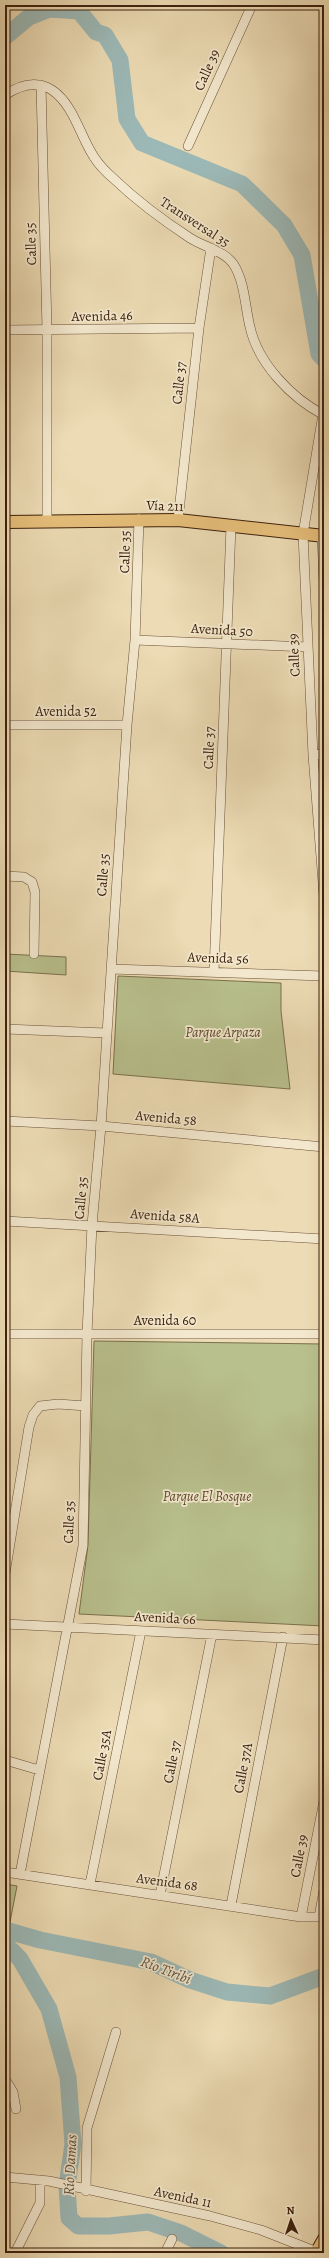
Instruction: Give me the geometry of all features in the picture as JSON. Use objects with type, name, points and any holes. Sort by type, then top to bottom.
[{"type":"main road","name":"Vía 211","points":[[5,522],[178,520],[323,536]]},
{"type":"main road","points":[[318,2253],[324,2239]]},
{"type":"street","name":"Calle 39","points":[[188,146],[252,5]]},
{"type":"street","points":[[5,95],[17,87],[28,84],[41,85]]},
{"type":"street","name":"Transversal 35","points":[[41,85],[52,90],[64,101],[94,157],[113,179],[160,217],[192,240],[211,248],[234,266],[242,288],[250,328],[256,345],[267,364],[293,393],[324,415]]},
{"type":"street","name":"Calle 35","points":[[41,85],[48,330],[47,521]]},
{"type":"street","name":"Calle 37","points":[[178,520],[199,328],[211,248]]},
{"type":"street","name":"Avenida 46","points":[[5,330],[199,328]]},
{"type":"street","name":"Calle 39","points":[[324,415],[303,534],[313,755],[324,895]]},
{"type":"street","name":"Calle 35","points":[[20,1874],[83,1546],[87,1334],[92,1225],[101,1126],[127,725],[135,640],[140,520]]},
{"type":"street","name":"Calle 37","points":[[214,972],[227,645],[230,526]]},
{"type":"street","points":[[323,536],[324,582]]},
{"type":"street","name":"Avenida 50","points":[[135,640],[227,645],[307,647]]},
{"type":"street","name":"Avenida 52","points":[[5,725],[127,725]]},
{"type":"street","points":[[313,755],[324,754]]},
{"type":"street","points":[[5,876],[24,877],[32,882],[35,892],[34,954]]},
{"type":"street","name":"Avenida 56","points":[[111,969],[324,976]]},
{"type":"street","points":[[5,1029],[106,1033]]},
{"type":"street","name":"Avenida 58","points":[[5,1121],[101,1126],[324,1147]]},
{"type":"street","name":"Avenida 58A","points":[[5,1221],[324,1239]]},
{"type":"street","name":"Avenida 60","points":[[5,1334],[324,1334]]},
{"type":"street","points":[[5,1574],[29,1427],[33,1415],[40,1406],[58,1404],[86,1406]]},
{"type":"street","name":"Avenida 66","points":[[5,1624],[324,1640]]},
{"type":"street","name":"Calle 35A","points":[[90,1884],[141,1631]]},
{"type":"street","name":"Calle 37","points":[[160,1895],[212,1634]]},
{"type":"street","name":"Calle 37A","points":[[231,1905],[283,1637]]},
{"type":"street","points":[[5,1760],[39,1770]]},
{"type":"street","name":"Calle 39","points":[[301,1917],[324,1801]]},
{"type":"street","name":"Avenida 68","points":[[5,1872],[231,1905],[301,1917],[322,1917]]},
{"type":"street","points":[[322,1917],[324,1890]]},
{"type":"street","points":[[82,2190],[87,2128],[116,2032]]},
{"type":"street","points":[[5,2079],[13,2092],[16,2109]]},
{"type":"street","name":"Avenida 11","points":[[5,2177],[45,2181],[210,2216],[261,2230],[318,2253]]},
{"type":"street","points":[[16,2253],[40,2202],[45,2181]]},
{"type":"street","points":[[165,2253],[172,2239]]},
{"type":"green space","points":[[5,954],[66,957],[66,975],[5,971]]},
{"type":"green space","name":"Parque Arpaza","points":[[118,976],[281,983],[281,1011],[290,1089],[113,1074]]},
{"type":"green space","name":"Parque El Bosque","points":[[94,1341],[324,1344],[324,1626],[79,1614],[88,1545]]},
{"type":"green space","points":[[5,1884],[17,1886],[9,1927],[5,1925]]},
{"type":"waterway","points":[[5,37],[29,17],[49,9],[79,11],[96,32],[105,35],[120,60],[127,119],[142,143],[242,184],[284,225],[302,255],[319,354],[324,359]]},
{"type":"waterway","name":"Río Tiribí","points":[[5,1930],[40,1940],[151,1962],[190,1980],[227,1992],[270,1996],[324,1976]]},
{"type":"waterway","name":"Río Damas","points":[[5,1944],[20,1959],[49,2009],[68,2077],[73,2144],[67,2186],[69,2218],[78,2226],[109,2226],[148,2222],[181,2233],[221,2253]]}]
